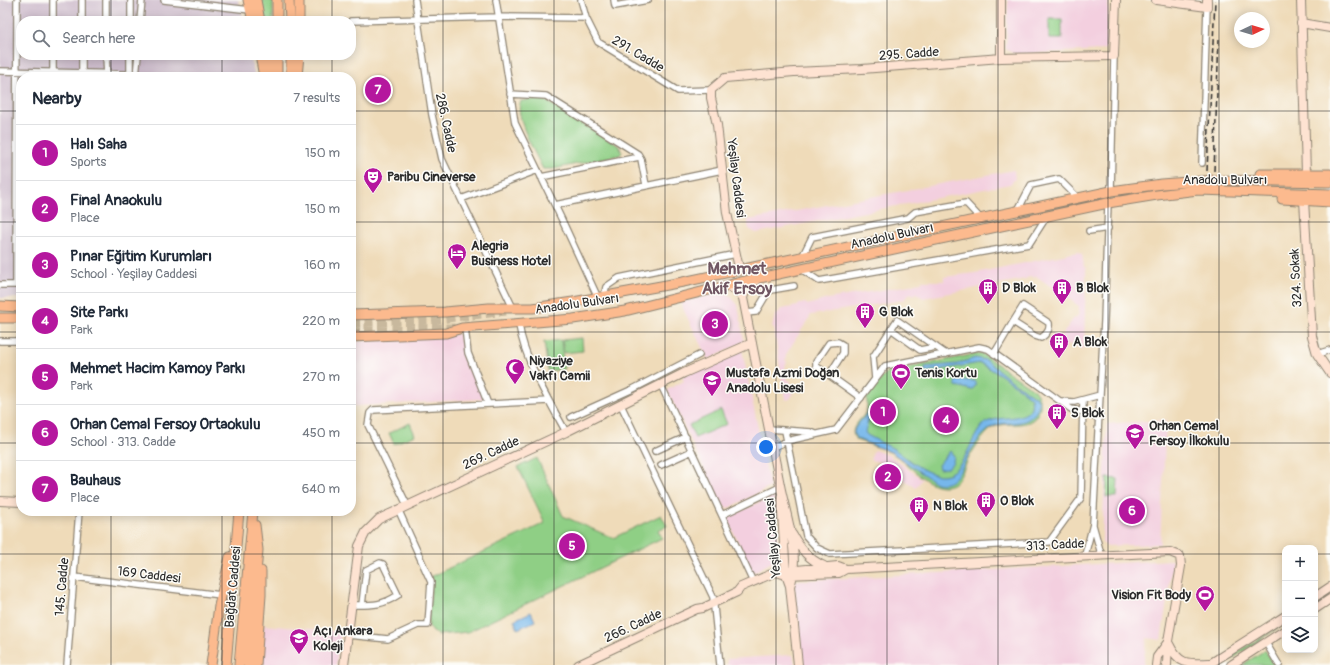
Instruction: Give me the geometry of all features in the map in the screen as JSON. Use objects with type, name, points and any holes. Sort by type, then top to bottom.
[{"type":"main road","points":[[248,0],[252,16]]},
{"type":"main road","points":[[256,0],[259,16]]},
{"type":"main road","points":[[277,0],[277,16]]},
{"type":"main road","points":[[290,0],[290,16]]},
{"type":"main road","points":[[299,0],[299,16]]},
{"type":"main road","points":[[261,60],[263,72]]},
{"type":"main road","points":[[268,60],[270,72]]},
{"type":"main road","points":[[277,60],[277,72]]},
{"type":"main road","points":[[291,60],[291,72]]},
{"type":"main road","points":[[297,72],[299,60]]},
{"type":"main road","points":[[1215,180],[1258,174],[1330,174]]},
{"type":"main road","name":"Anadolu Bulvarı","points":[[356,315],[445,312],[489,308],[533,308],[601,298],[683,282],[739,268],[1111,190],[1215,180],[1330,182]]},
{"type":"main road","name":"Anadolu Bulvarı","points":[[356,336],[446,333],[464,328],[519,325],[625,311],[800,269],[1108,203],[1157,195],[1198,190],[1330,194]]},
{"type":"main road","points":[[1218,191],[1224,195],[1330,202]]},
{"type":"main road","points":[[0,306],[16,307]]},
{"type":"main road","points":[[0,318],[16,318]]},
{"type":"main road","points":[[211,665],[221,595],[239,516]]},
{"type":"main road","name":"Bağdat Caddesi","points":[[226,665],[239,516]]},
{"type":"main road","name":"Bağdat Caddesi","points":[[239,665],[253,516]]},
{"type":"main road","points":[[254,516],[261,580],[256,665]]},
{"type":"main road","points":[[248,665],[258,550]]},
{"type":"street","points":[[17,0],[17,16]]},
{"type":"street","points":[[53,0],[53,16]]},
{"type":"street","points":[[82,0],[82,16]]},
{"type":"street","points":[[106,0],[106,16]]},
{"type":"street","points":[[131,0],[131,16]]},
{"type":"street","points":[[140,16],[142,0]]},
{"type":"street","points":[[164,0],[250,10]]},
{"type":"street","name":"286. Cadde","points":[[415,0],[436,139],[442,158],[513,308]]},
{"type":"street","points":[[496,0],[515,123],[601,298]]},
{"type":"street","name":"291. Cadde","points":[[581,0],[586,18],[598,42],[678,91],[712,90]]},
{"type":"street","points":[[614,0],[615,6],[648,0]]},
{"type":"street","points":[[1001,0],[1001,58]]},
{"type":"street","points":[[1111,190],[1116,0]]},
{"type":"street","points":[[1156,0],[1207,4],[1202,164]]},
{"type":"street","points":[[1301,0],[1306,174]]},
{"type":"street","points":[[356,22],[498,17],[586,18]]},
{"type":"street","points":[[1301,23],[1330,28]]},
{"type":"street","name":"295. Cadde","points":[[712,90],[725,78],[794,72],[870,69],[1001,58],[1114,56]]},
{"type":"street","points":[[17,60],[17,71]]},
{"type":"street","points":[[53,60],[53,72]]},
{"type":"street","points":[[82,60],[82,72]]},
{"type":"street","points":[[106,60],[107,72]]},
{"type":"street","points":[[130,60],[130,72]]},
{"type":"street","points":[[136,72],[138,60]]},
{"type":"street","points":[[0,71],[26,72]]},
{"type":"street","name":"Yeşilay Caddesi","points":[[712,90],[711,98],[717,125],[727,213],[739,268]]},
{"type":"street","points":[[510,94],[546,96],[639,157],[646,185]]},
{"type":"street","points":[[541,177],[639,157]]},
{"type":"street","points":[[461,199],[538,170]]},
{"type":"street","points":[[555,204],[722,170]]},
{"type":"street","points":[[1018,210],[1031,185],[1059,179],[1077,197]]},
{"type":"street","name":"324. Sokak","points":[[1304,200],[1312,336],[1317,354],[1330,373]]},
{"type":"street","points":[[803,255],[812,237],[908,218],[915,212],[966,203],[980,218]]},
{"type":"street","points":[[1085,555],[1093,524],[1108,203]]},
{"type":"street","points":[[800,269],[819,281],[1029,244],[1047,216]]},
{"type":"street","points":[[1089,231],[1108,228]]},
{"type":"street","points":[[601,298],[606,287],[619,278],[736,254]]},
{"type":"street","points":[[743,298],[745,292],[757,279]]},
{"type":"street","points":[[0,285],[16,285]]},
{"type":"street","points":[[727,286],[740,292],[743,298]]},
{"type":"street","points":[[746,313],[756,312],[768,292],[771,290],[794,286]]},
{"type":"street","name":"Yeşilay Caddesi","points":[[743,298],[770,429],[780,487],[790,572]]},
{"type":"street","points":[[994,354],[1013,322],[1023,306],[1049,323],[1050,328],[1041,338],[1035,336],[1013,322]]},
{"type":"street","points":[[875,379],[873,357],[897,320],[946,354]]},
{"type":"street","points":[[519,325],[521,339],[549,401],[566,432]]},
{"type":"street","points":[[464,328],[468,353],[488,404]]},
{"type":"street","points":[[891,329],[920,350],[936,347]]},
{"type":"street","points":[[0,341],[16,341]]},
{"type":"street","points":[[829,375],[843,353],[843,345],[838,342],[829,343],[816,362],[816,366],[861,398]]},
{"type":"street","name":"269. Cadde","points":[[344,665],[361,542],[366,532],[379,519],[752,343]]},
{"type":"street","points":[[773,447],[788,441],[812,437],[816,434],[836,430],[885,366],[979,347],[994,354],[1071,409],[1098,419]]},
{"type":"street","points":[[1317,354],[1330,350]]},
{"type":"street","points":[[571,417],[632,389],[699,355]]},
{"type":"street","points":[[661,385],[753,582]]},
{"type":"street","points":[[632,389],[636,397]]},
{"type":"street","points":[[1059,401],[1074,402],[1100,395]]},
{"type":"street","points":[[785,431],[806,536],[817,548],[830,554],[1049,542],[1081,498],[1083,400]]},
{"type":"street","points":[[407,505],[368,425],[370,413],[374,410],[549,401]]},
{"type":"street","points":[[621,405],[714,600],[720,665]]},
{"type":"street","points":[[770,429],[811,432],[816,434]]},
{"type":"street","points":[[655,451],[686,437]]},
{"type":"street","points":[[661,465],[692,451]]},
{"type":"street","points":[[722,515],[780,487]]},
{"type":"street","name":"Yeşilay Caddesi","points":[[780,487],[787,510],[790,530],[790,586],[798,665]]},
{"type":"street","points":[[0,502],[16,502]]},
{"type":"street","points":[[348,635],[388,639],[418,625],[428,625],[431,582],[398,509]]},
{"type":"street","name":"145. Cadde","points":[[67,665],[79,516]]},
{"type":"street","points":[[1093,524],[1101,554]]},
{"type":"street","points":[[790,530],[804,552],[816,562],[825,566]]},
{"type":"street","name":"313. Cadde","points":[[790,572],[838,573],[846,569],[1101,554],[1170,552],[1180,556],[1181,566],[1168,641],[1167,665]]},
{"type":"street","points":[[352,605],[362,605],[378,605],[398,594],[383,564],[380,563],[366,570],[362,605]]},
{"type":"street","name":"313. Cadde","points":[[790,572],[825,566],[838,566],[846,569]]},
{"type":"street","name":"266. Cadde","points":[[580,665],[697,608],[703,608],[735,586],[741,587],[776,572],[790,572]]},
{"type":"street","name":"169 Caddesi","points":[[74,577],[221,595]]},
{"type":"street","points":[[1318,595],[1330,587]]},
{"type":"street","points":[[1318,607],[1330,599]]},
{"type":"street","points":[[1168,641],[1174,656],[1181,663],[1210,664],[1283,617]]},
{"type":"street","points":[[1232,665],[1282,632]]},
{"type":"street","name":"313. Cadde","points":[[1156,665],[1157,657],[1168,641]]},
{"type":"street","points":[[1266,643],[1279,665]]},
{"type":"shaded area","points":[[0,0],[238,0],[242,16],[16,16],[16,60],[251,60],[254,72],[16,72],[16,298],[0,298]]},
{"type":"shaded area","points":[[1008,0],[1109,0],[1105,50],[1016,54],[1006,49]]},
{"type":"shaded area","points":[[1014,170],[1015,179],[1010,184],[756,233],[749,229],[748,225],[748,220]]},
{"type":"shaded area","points":[[1078,252],[1082,254],[1084,267],[1086,268],[1084,349],[1058,341],[1074,318],[1076,319],[1079,313],[1079,306],[1036,276],[1034,278],[1031,276],[1025,279],[923,298],[916,293],[914,295],[911,293],[903,300],[811,315],[785,356],[787,358],[785,360],[787,362],[785,366],[787,380],[790,380],[793,394],[790,399],[785,400],[774,328],[772,327],[775,316],[782,309],[798,306],[798,304],[806,303],[807,305],[828,299],[922,283],[922,281],[944,281],[944,277],[975,273]]},
{"type":"shaded area","points":[[726,293],[738,305],[744,342],[708,360],[680,302]]},
{"type":"shaded area","points":[[458,334],[484,399],[356,406],[356,342]]},
{"type":"shaded area","points":[[742,350],[770,487],[727,509],[721,504],[667,390],[684,381],[682,377]]},
{"type":"shaded area","points":[[1166,420],[1160,544],[1106,546],[1102,542],[1107,424]]},
{"type":"shaded area","points":[[874,450],[890,456],[922,479],[916,488],[880,462],[870,460]]},
{"type":"shaded area","points":[[774,495],[779,558],[752,573],[727,518]]},
{"type":"shaded area","points":[[1173,560],[1161,640],[1147,638],[1143,665],[803,665],[794,581]]},
{"type":"shaded area","name":"Açı Ankara Koleji","points":[[264,625],[341,632],[336,665],[260,665]]},
{"type":"shaded area","points":[[793,655],[795,665],[727,665],[727,659]]},
{"type":"green space","points":[[259,0],[273,0],[273,16],[263,16]]},
{"type":"green space","points":[[1049,19],[1062,19],[1062,39],[1049,39]]},
{"type":"green space","points":[[541,98],[619,146],[622,152],[620,155],[553,169],[543,169],[526,135],[520,116],[519,107],[521,101]]},
{"type":"green space","points":[[582,338],[583,351],[564,353],[562,340]]},
{"type":"green space","points":[[561,340],[564,369],[548,371],[544,342]]},
{"type":"green space","points":[[981,353],[1033,389],[1039,399],[1040,408],[1035,418],[1030,422],[997,426],[991,429],[977,445],[961,475],[954,483],[944,486],[929,482],[922,478],[897,456],[856,440],[853,431],[856,424],[867,410],[867,397],[887,372]]},
{"type":"green space","points":[[721,410],[727,424],[695,438],[689,425]]},
{"type":"green space","points":[[410,423],[415,435],[394,444],[389,433]]},
{"type":"green space","points":[[537,458],[563,516],[613,538],[661,515],[667,526],[658,530],[662,538],[468,632],[438,635],[433,632],[428,625],[432,576],[545,523],[518,467]]},
{"type":"green space","points":[[1107,478],[1118,479],[1117,497],[1106,497]]},
{"type":"green space","points":[[1282,625],[1223,665],[1216,665]]},
{"type":"green space","points":[[1265,650],[1274,665],[1242,665]]},
{"type":"water","points":[[975,358],[986,360],[1017,385],[1037,398],[1039,405],[1036,412],[1025,421],[996,425],[981,436],[957,476],[953,480],[943,484],[936,483],[891,452],[857,439],[854,430],[869,409],[869,419],[865,432],[867,435],[894,449],[916,465],[929,472],[942,475],[950,473],[956,469],[984,424],[997,419],[1022,415],[1028,412],[1031,406],[1031,398],[1028,395],[1001,375],[980,363],[925,372],[925,367],[957,364]]},
{"type":"water","points":[[955,381],[975,381],[976,385],[972,390],[956,386]]},
{"type":"water","points":[[950,451],[954,456],[953,462],[948,468],[939,469],[938,465]]},
{"type":"water","points":[[531,612],[535,621],[518,629],[514,620]]},
{"type":"tunnel","points":[[356,323],[430,320],[506,311]]},
{"type":"tunnel","points":[[356,329],[460,328]]},
{"type":"railway","points":[[1207,171],[1215,0]]},
{"type":"railway","points":[[1214,171],[1219,39]]},
{"type":"place","name":"Bauhaus","points":[[378,90]]},
{"type":"place","name":"Paribu Cineverse","points":[[373,194]]},
{"type":"place","name":"Alegria Business Hotel","points":[[457,270]]},
{"type":"place","name":"D Blok","points":[[988,305]]},
{"type":"place","name":"B Blok","points":[[1062,305]]},
{"type":"place","name":"Pınar Eğitim Kurumları","points":[[715,324]]},
{"type":"place","name":"G Blok","points":[[865,329]]},
{"type":"place","name":"A Blok","points":[[1059,359]]},
{"type":"place","name":"Niyaziye Vakfı Camii","points":[[515,385]]},
{"type":"place","name":"Tenis Kortu","points":[[901,390]]},
{"type":"place","name":"Mustafa Azmi Doğan Anadolu Lisesi","points":[[712,397]]},
{"type":"place","name":"Halı Saha","points":[[883,412]]},
{"type":"place","name":"Site Parkı","points":[[946,420]]},
{"type":"place","name":"S Blok","points":[[1057,430]]},
{"type":"place","name":"Orhan Cemal Fersoy İlkokulu","points":[[1135,450]]},
{"type":"place","name":"Final Anaokulu","points":[[888,477]]},
{"type":"place","name":"Orhan Cemal Fersoy Ortaokulu","points":[[1132,511]]},
{"type":"place","name":"O Blok","points":[[986,518]]},
{"type":"place","name":"N Blok","points":[[919,523]]},
{"type":"place","name":"Mehmet Hacim Kamoy Parkı","points":[[572,546]]},
{"type":"place","name":"Vision Fit Body","points":[[1205,612]]},
{"type":"place","name":"Açı Ankara Koleji","points":[[299,655]]},
{"type":"district","name":"Mehmet Akif Ersoy","points":[[737,278]]}]
